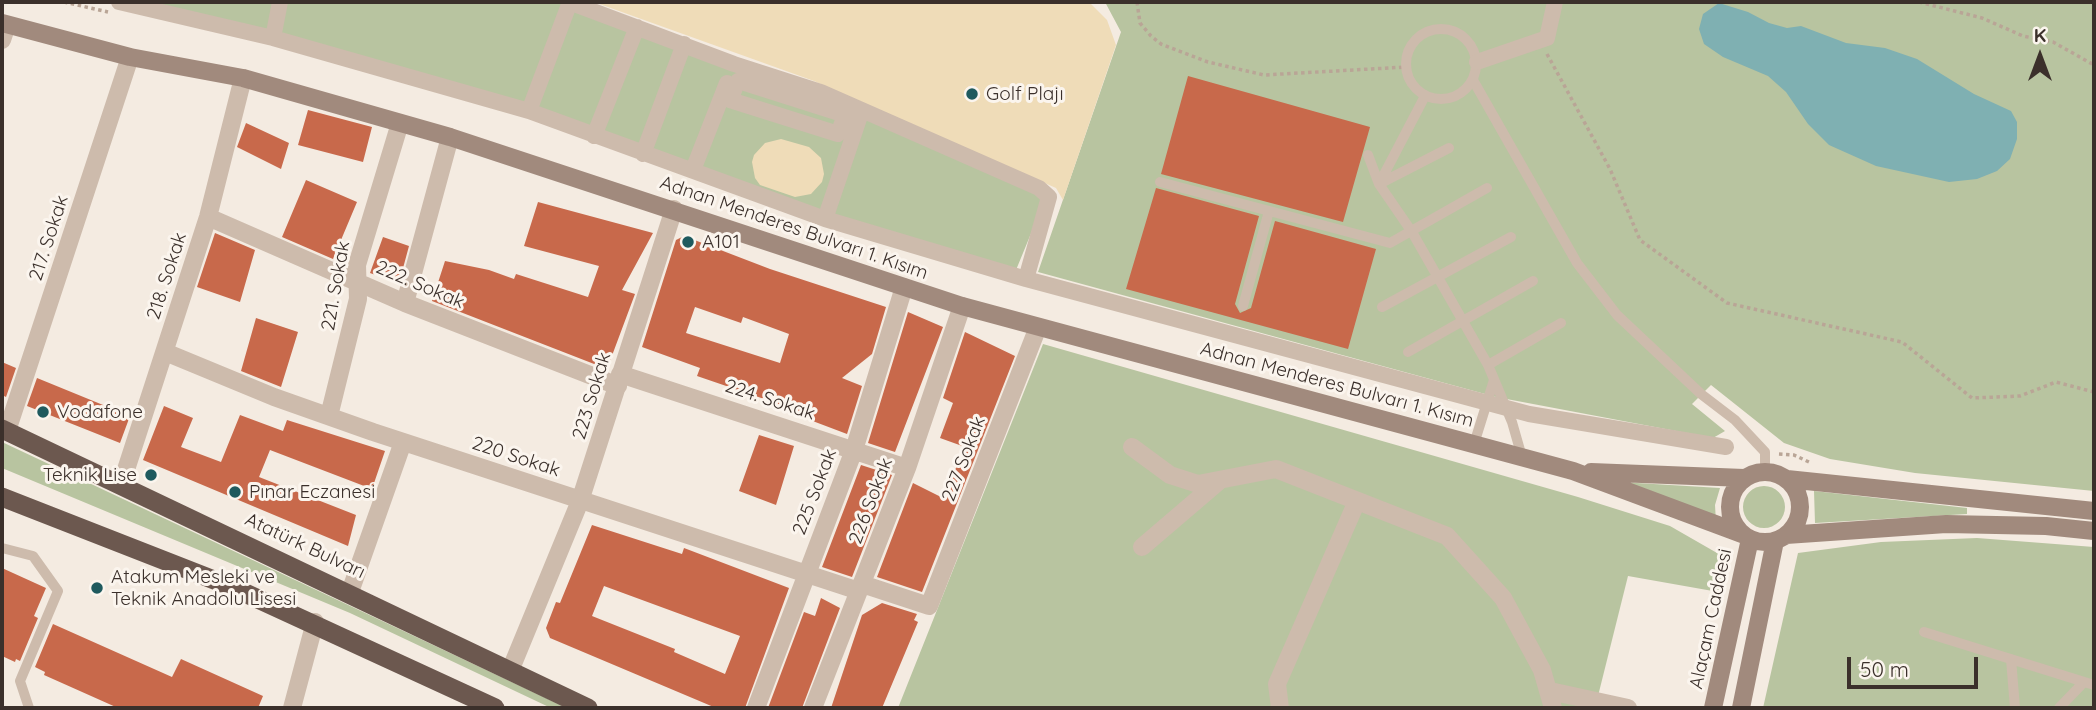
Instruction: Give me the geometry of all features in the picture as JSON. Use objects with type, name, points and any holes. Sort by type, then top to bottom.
[{"type":"highway","name":"Atatürk Bulvarı","points":[[4,430],[588,708]]},
{"type":"highway","points":[[2,496],[188,568],[315,622],[495,708]]},
{"type":"main road","name":"Adnan Menderes Bulvarı 1. Kısım","points":[[3,29],[243,78],[450,137],[962,306],[1573,471],[1746,537]]},
{"type":"main road","name":"Adnan Menderes Bulvarı 1. Kısım","points":[[1573,471],[1744,478]]},
{"type":"main road","points":[[2094,511],[1787,479],[1765,471],[1744,478],[1734,490],[1729,505],[1734,524],[1746,537],[1781,538],[1946,524],[2046,526],[2094,531]]},
{"type":"main road","points":[[1741,708],[1781,538],[1795,525],[1800,507],[1795,489],[1787,479]]},
{"type":"main road","name":"Alaçam Caddesi","points":[[1713,708],[1746,537]]},
{"type":"street","points":[[119,2],[273,38],[528,110],[825,219],[1026,279],[1506,407],[1726,447]]},
{"type":"street","points":[[273,38],[280,2]]},
{"type":"street","points":[[528,110],[570,2],[862,110],[1039,188],[1049,197],[1026,279]]},
{"type":"street","points":[[1477,62],[1548,38],[1555,2]]},
{"type":"street","points":[[594,136],[636,27]]},
{"type":"street","points":[[643,154],[684,44]]},
{"type":"street","name":"217. Sokak","points":[[4,430],[131,57]]},
{"type":"street","points":[[693,170],[729,89],[734,64]]},
{"type":"street","name":"218. Sokak","points":[[121,485],[208,217],[243,78]]},
{"type":"street","points":[[729,89],[738,81],[845,115],[846,133],[825,219]]},
{"type":"street","points":[[846,133],[862,110]]},
{"type":"street","name":"221. Sokak","points":[[329,416],[358,299],[357,265],[400,123]]},
{"type":"street","points":[[405,303],[450,137]]},
{"type":"street","name":"223 Sokak","points":[[510,671],[580,500],[674,209]]},
{"type":"street","name":"222. Sokak","points":[[208,217],[405,303],[619,380]]},
{"type":"street","name":"225 Sokak","points":[[756,708],[854,450],[904,287]]},
{"type":"street","name":"226 Sokak","points":[[813,708],[907,468],[962,306]]},
{"type":"street","name":"227 Sokak","points":[[929,607],[1038,327]]},
{"type":"street","name":"220 Sokak","points":[[165,352],[403,442],[806,574],[929,607]]},
{"type":"street","name":"224. Sokak","points":[[619,380],[907,468]]},
{"type":"street","points":[[350,593],[403,442]]},
{"type":"street","points":[[1132,447],[1170,475],[1198,484],[1276,469],[1447,536],[1503,598],[1552,699],[1628,708]]},
{"type":"street","points":[[1142,547],[1218,482]]},
{"type":"street","points":[[1280,708],[1277,684],[1357,500]]},
{"type":"street","points":[[292,708],[315,622]]},
{"type":"lane","points":[[1437,29],[1447,29],[1465,37],[1471,44],[1477,62],[1473,80],[1452,98],[1425,96],[1411,83],[1406,67],[1413,42],[1428,31],[1437,29]]},
{"type":"lane","points":[[1473,80],[1577,262],[1617,315],[1701,394],[1735,420],[1765,452],[1765,471]]},
{"type":"lane","points":[[1379,184],[1425,96]]},
{"type":"lane","points":[[1379,184],[1449,148]]},
{"type":"lane","points":[[1368,155],[1379,184],[1412,232],[1488,365],[1506,407],[1522,457]]},
{"type":"lane","points":[[1160,182],[1390,243],[1487,188]]},
{"type":"lane","points":[[1243,306],[1269,211]]},
{"type":"lane","points":[[1382,307],[1511,237]]},
{"type":"lane","points":[[1408,352],[1533,281]]},
{"type":"lane","points":[[1488,365],[1561,323]]},
{"type":"lane","points":[[1475,444],[1494,380]]},
{"type":"lane","points":[[2,548],[33,556],[58,591],[20,681],[29,708]]},
{"type":"lane","points":[[1924,632],[2089,684]]},
{"type":"lane","points":[[2011,659],[2015,708]]},
{"type":"lane","points":[[2059,708],[2089,684]]},
{"type":"path","points":[[1137,2],[1140,23],[1151,36],[1161,44],[1208,62],[1264,75],[1406,67]]},
{"type":"path","points":[[1919,2],[1982,18],[2023,36],[2053,42],[2094,65]]},
{"type":"path","points":[[1548,38],[1548,54],[1610,169],[1640,240],[1727,303],[1902,342],[1972,398],[2020,396],[2056,382],[2094,392]]},
{"type":"green space","points":[[140,2],[555,2],[819,96],[1046,197],[1016,270],[859,224],[590,129]]},
{"type":"green space","points":[[1105,2],[2094,2],[2094,491],[1915,473],[1830,459],[1784,443],[1711,385],[1692,404],[1725,431],[1713,438],[1496,397],[1038,272],[1121,32]]},
{"type":"green space","points":[[1043,344],[1578,497],[1670,526],[1724,557],[1724,593],[1628,576],[1595,708],[898,708]]},
{"type":"green space","points":[[2,442],[567,708],[551,708],[350,613],[2,468]]},
{"type":"green space","points":[[1620,482],[1720,488],[1715,505],[1716,522]]},
{"type":"green space","points":[[1764,486],[1779,492],[1785,507],[1779,522],[1764,528],[1749,522],[1743,507],[1749,492]]},
{"type":"green space","points":[[1814,491],[1967,508],[1967,514],[1815,523]]},
{"type":"green space","points":[[1977,538],[2094,547],[2094,708],[1763,708],[1798,553],[1881,542]]},
{"type":"sand","name":"Golf Plajı","points":[[594,2],[1089,2],[1107,20],[1116,45],[1063,200],[1056,188],[814,81]]},
{"type":"sand","points":[[781,139],[809,147],[821,158],[824,174],[822,182],[811,194],[795,197],[760,185],[755,178],[752,162],[754,155],[765,143]]},
{"type":"water","points":[[1719,3],[1748,12],[1769,23],[1787,28],[1801,26],[1846,43],[1885,48],[1917,59],[1974,94],[2011,111],[2017,122],[2017,139],[2010,159],[1997,171],[1977,179],[1949,182],[1876,166],[1829,145],[1808,124],[1786,92],[1768,76],[1723,57],[1704,44],[1699,29],[1703,14]]},
{"type":"building","points":[[1188,76],[1370,127],[1343,222],[1161,174]]},
{"type":"building","points":[[308,110],[372,127],[363,162],[298,145]]},
{"type":"building","points":[[246,123],[289,143],[281,169],[237,147]]},
{"type":"building","points":[[306,180],[357,202],[333,259],[282,237]]},
{"type":"building","points":[[1156,188],[1259,216],[1235,304],[1240,313],[1251,308],[1275,221],[1376,249],[1348,349],[1126,289]]},
{"type":"building","points":[[538,202],[653,233],[622,290],[635,294],[607,369],[432,301],[445,261],[489,270],[514,279],[516,274],[588,297],[599,266],[524,246]]},
{"type":"building","points":[[215,233],[255,250],[240,302],[197,287]]},
{"type":"building","points":[[684,236],[770,269],[886,307],[872,354],[842,378],[862,386],[847,434],[810,420],[811,415],[697,376],[700,368],[642,347],[676,240]],"holes":[[[695,307],[741,323],[743,317],[789,334],[780,363],[686,333]]]},
{"type":"building","points":[[383,237],[409,246],[399,283],[370,273]]},
{"type":"building","points":[[908,312],[943,327],[895,452],[868,443]]},
{"type":"building","points":[[256,318],[298,332],[281,387],[241,371]]},
{"type":"building","points":[[965,332],[1015,356],[922,592],[877,577],[913,483],[943,498],[965,447],[940,438],[953,403],[943,398]]},
{"type":"building","points":[[2,362],[16,368],[6,397],[2,395]]},
{"type":"building","points":[[37,378],[130,416],[120,443],[27,406]]},
{"type":"building","points":[[164,406],[193,418],[181,447],[221,462],[240,415],[283,431],[287,420],[385,451],[372,489],[270,450],[259,477],[356,515],[348,546],[143,460]]},
{"type":"building","points":[[759,435],[794,446],[776,505],[739,491]]},
{"type":"building","points":[[861,465],[892,475],[852,577],[822,567]]},
{"type":"building","points":[[592,525],[682,554],[684,548],[789,588],[745,708],[716,708],[550,638],[546,628],[556,602],[560,603]],"holes":[[[604,586],[740,636],[725,674],[674,652],[675,649],[592,616]]]},
{"type":"building","points":[[2,568],[46,588],[34,616],[38,618],[20,661],[16,659],[15,662],[2,656]]},
{"type":"building","points":[[821,598],[840,608],[802,708],[768,708],[804,612],[815,616]]},
{"type":"building","points":[[882,603],[917,614],[914,620],[918,622],[882,708],[831,708],[862,615]]},
{"type":"building","points":[[53,624],[172,677],[181,659],[263,696],[258,708],[118,708],[44,675],[45,672],[35,667]]},
{"type":"place","name":"Golf Plajı","points":[[972,94]]},
{"type":"place","name":"A101","points":[[688,242]]},
{"type":"place","name":"Vodafone","points":[[43,412]]},
{"type":"place","name":"Teknik Lise","points":[[151,475]]},
{"type":"place","name":"Pınar Eczanesi","points":[[235,492]]},
{"type":"place","name":"Atakum Mesleki ve Teknik Anadolu Lisesi","points":[[97,588]]}]
